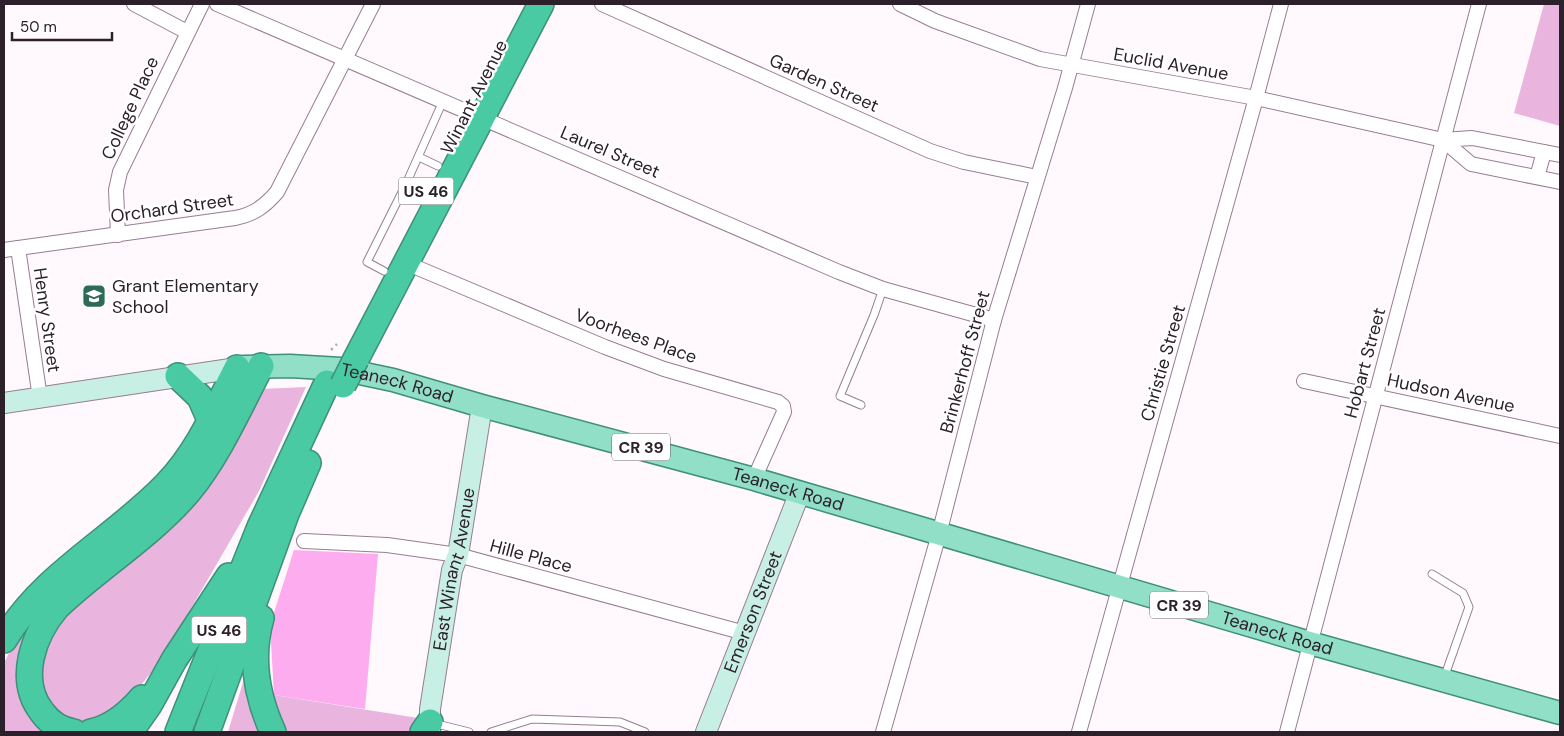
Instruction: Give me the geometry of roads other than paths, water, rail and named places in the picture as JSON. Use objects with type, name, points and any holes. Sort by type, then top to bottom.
[{"type":"highway","name":"Winant Avenue","points":[[395,267],[474,114],[523,4]]},
{"type":"highway","name":"Winant Avenue","points":[[395,267],[415,188],[429,161],[474,114],[541,4]]},
{"type":"highway","name":"US 46","points":[[178,732],[260,527],[395,267]]},
{"type":"highway","points":[[74,732],[63,729],[50,721],[38,707],[30,690],[30,662],[35,642],[42,628],[50,615],[66,599],[157,522],[190,490],[215,452],[262,366]]},
{"type":"highway","points":[[4,640],[18,618],[38,595],[143,506],[174,477],[194,450],[237,368]]},
{"type":"highway","points":[[178,376],[200,397],[210,420]]},
{"type":"highway","name":"US 46","points":[[207,732],[272,552],[315,446],[335,384]]},
{"type":"highway","points":[[130,732],[149,706],[174,660],[260,527]]},
{"type":"highway","points":[[272,552],[265,605],[257,634],[254,656],[259,693],[273,732]]},
{"type":"highway","points":[[91,732],[109,726],[125,715],[174,660]]},
{"type":"main road","name":"Teaneck Road","points":[[4,403],[237,368],[290,366],[341,369],[393,380],[482,406],[754,479],[1310,643],[1560,713]]},
{"type":"main road","name":"East Winant Avenue","points":[[428,729],[452,570],[458,555],[482,406]]},
{"type":"main road","name":"Emerson Street","points":[[706,732],[800,492]]},
{"type":"street","points":[[134,4],[187,32]]},
{"type":"street","name":"College Place","points":[[118,234],[116,190],[120,172],[202,4]]},
{"type":"street","name":"Laurel Street","points":[[217,4],[839,272],[883,289],[994,320]]},
{"type":"street","name":"Orchard Street","points":[[4,250],[244,217],[268,203],[277,192],[373,4]]},
{"type":"street","name":"Garden Street","points":[[602,4],[930,151],[964,162],[1037,177]]},
{"type":"street","name":"Euclid Avenue","points":[[900,4],[944,24],[1040,59],[1256,98],[1443,140],[1472,138],[1560,155]]},
{"type":"street","name":"Brinkerhoff Street","points":[[883,732],[939,534],[994,320],[1072,66],[1088,4]]},
{"type":"street","name":"Christie Street","points":[[1079,732],[1281,4]]},
{"type":"street","name":"Hobart Street","points":[[1287,732],[1479,4]]},
{"type":"street","name":"Euclid Avenue","points":[[1443,140],[1471,164],[1560,182]]},
{"type":"street","points":[[1537,177],[1544,152]]},
{"type":"street","name":"Henry Street","points":[[18,248],[40,398]]},
{"type":"street","name":"Voorhees Place","points":[[395,267],[605,348],[683,374],[778,402],[784,412],[754,479]]},
{"type":"street","name":"Hudson Avenue","points":[[1304,381],[1560,436]]},
{"type":"street","name":"Hille Place","points":[[304,541],[387,544],[458,555],[744,633]]},
{"type":"lane","points":[[429,161],[443,101]]},
{"type":"lane","points":[[861,405],[840,396],[883,289]]},
{"type":"lane","points":[[1432,574],[1463,593],[1469,607],[1444,680]]},
{"type":"lane","points":[[491,732],[532,719],[620,722],[646,732]]},
{"type":"lane","points":[[428,729],[469,732]]},
{"type":"place","name":"Grant Elementary School","points":[[94,296]]}]
